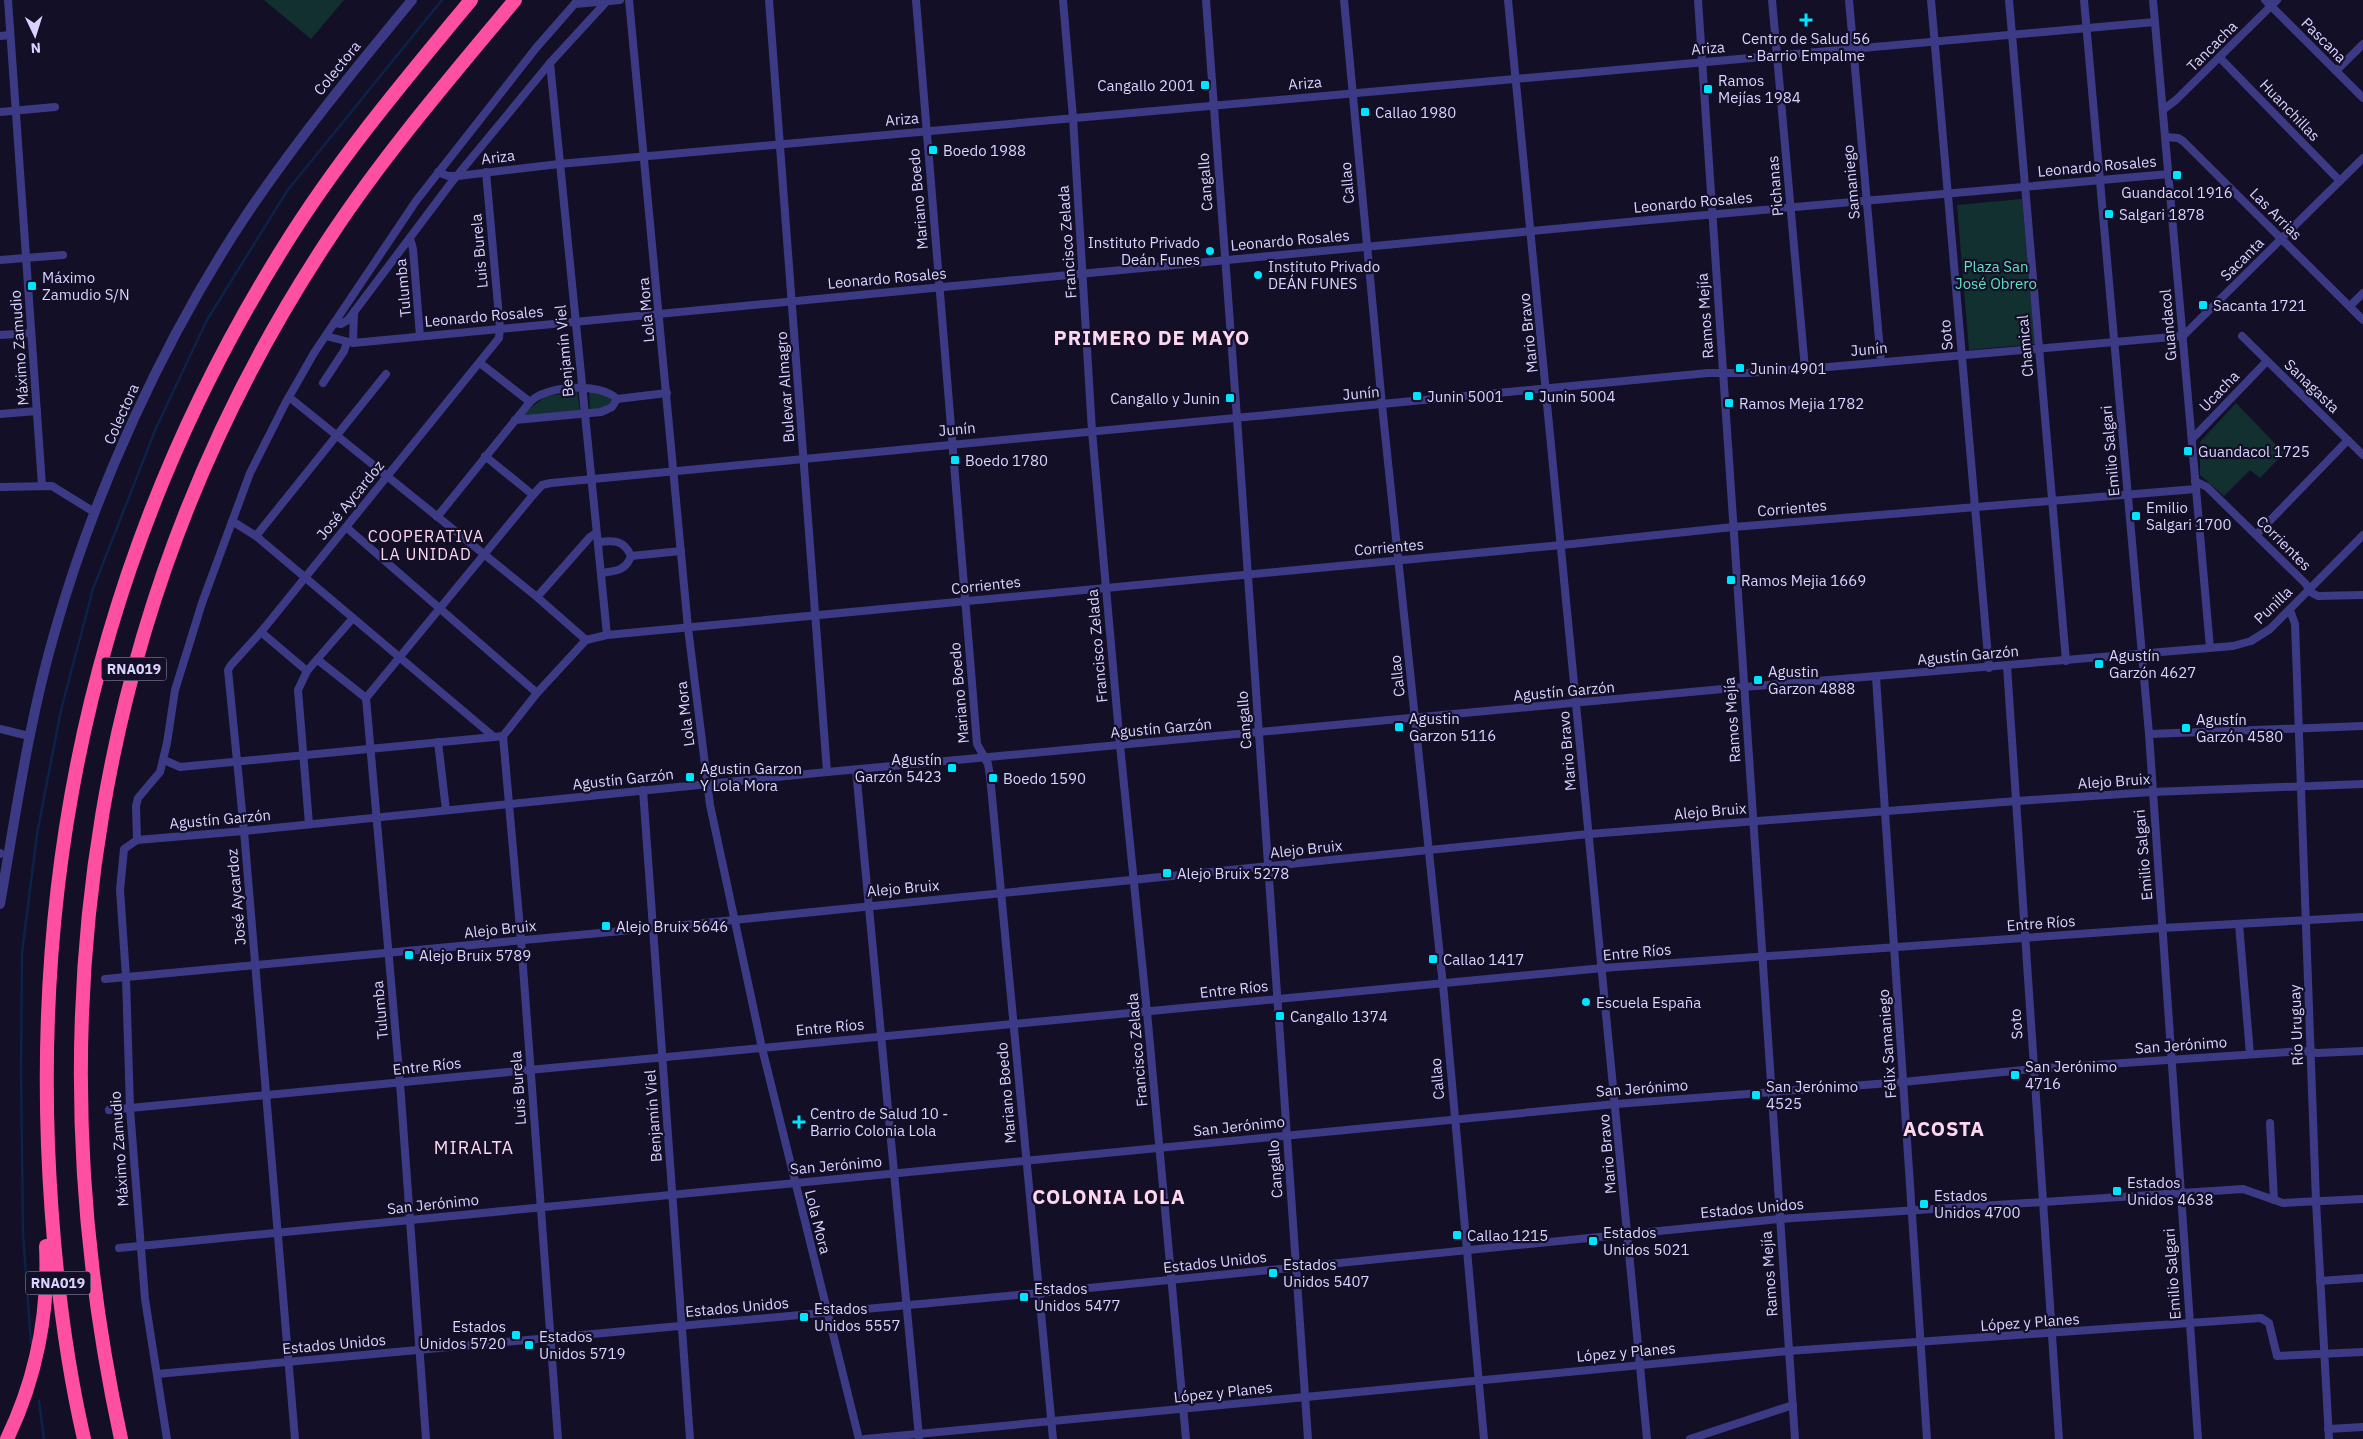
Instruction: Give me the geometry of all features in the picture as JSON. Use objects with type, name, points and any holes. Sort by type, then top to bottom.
[{"type":"highway","name":"RNA019","points":[[84,1439],[70,1371],[60,1304],[53,1230],[47,1126],[46,1042],[50,963],[59,870],[68,811],[93,690],[117,606],[146,520],[174,452],[209,378],[283,247],[362,134],[472,0]]},
{"type":"highway","name":"RNA019","points":[[121,1439],[103,1351],[89,1244],[81,1122],[80,1031],[86,939],[96,848],[118,730],[140,644],[168,557],[205,466],[241,391],[284,311],[332,234],[384,160],[515,0]]},
{"type":"highway","points":[[7,1439],[28,1385],[38,1347],[44,1307],[47,1277],[40,1168],[47,1126]]},
{"type":"street","name":"Máximo Zamudio","points":[[8,0],[42,485]]},
{"type":"street","name":"Colectora","points":[[0,904],[2,854],[54,631],[81,545],[94,512],[162,360],[230,240],[307,130],[412,0]]},
{"type":"street","points":[[137,840],[136,806],[138,798],[155,780],[164,760],[178,677],[202,603],[258,456],[289,397],[384,245],[438,172],[536,48],[577,2],[620,0]]},
{"type":"street","name":"Lola Mora","points":[[629,0],[660,313],[688,628],[707,784],[762,1048],[859,1439]]},
{"type":"street","name":"Bulevar Almagro","points":[[769,0],[827,772]]},
{"type":"street","name":"Mariano Boedo","points":[[916,0],[977,744],[990,776],[1053,1439]]},
{"type":"street","name":"Francisco Zelada","points":[[1062,0],[1073,118],[1092,431],[1186,1439]]},
{"type":"street","name":"Cangallo","points":[[1206,0],[1308,1439]]},
{"type":"street","name":"Callao","points":[[1344,0],[1484,1439]]},
{"type":"street","name":"Mario Bravo","points":[[1508,0],[1532,231],[1647,1439]]},
{"type":"street","name":"Ramos Mejía","points":[[1698,0],[1795,1439]]},
{"type":"street","name":"Pichanas","points":[[1772,0],[1805,369]]},
{"type":"street","name":"Samaniego","points":[[1849,0],[1881,362]]},
{"type":"street","name":"Soto","points":[[1931,0],[1989,668]]},
{"type":"street","name":"Chamical","points":[[2009,0],[2066,661]]},
{"type":"street","name":"Emilio Salgari","points":[[2084,0],[2149,734],[2198,1439]]},
{"type":"street","name":"Guandacol","points":[[2153,0],[2210,648]]},
{"type":"street","name":"Pascana","points":[[2265,0],[2363,98]]},
{"type":"street","name":"Tancacha","points":[[2164,109],[2220,58],[2278,0]]},
{"type":"street","name":"Ariza","points":[[334,323],[341,324],[354,312],[458,176],[550,63],[608,1]]},
{"type":"street","name":"Ariza","points":[[438,172],[448,176],[458,176],[645,156],[2155,22]]},
{"type":"street","points":[[0,36],[10,35]]},
{"type":"street","points":[[2336,71],[2363,44]]},
{"type":"street","name":"Huanchillas","points":[[2220,58],[2340,181]]},
{"type":"street","name":"Benjamín Viel","points":[[550,63],[607,635]]},
{"type":"street","points":[[0,112],[55,107]]},
{"type":"street","name":"Las Arrias","points":[[2166,137],[2178,138],[2183,142],[2363,320]]},
{"type":"street","name":"Sacanta","points":[[2183,336],[2363,158]]},
{"type":"street","name":"Luis Burela","points":[[486,172],[500,328]]},
{"type":"street","name":"Leonardo Rosales","points":[[326,336],[350,343],[1712,214],[2169,174]]},
{"type":"street","name":"Tulumba","points":[[410,238],[413,249],[420,336]]},
{"type":"street","points":[[0,260],[63,255]]},
{"type":"street","points":[[2350,306],[2363,293]]},
{"type":"street","points":[[323,383],[350,343],[354,312]]},
{"type":"street","name":"José Aycardoz","points":[[295,1439],[238,762],[228,670],[480,363],[499,338],[500,328]]},
{"type":"street","points":[[0,335],[31,333]]},
{"type":"street","name":"Junín","points":[[533,495],[542,486],[551,483],[674,470],[1708,373],[1722,374],[1805,369],[2183,336]]},
{"type":"street","name":"Sanagasta","points":[[2242,336],[2363,455]]},
{"type":"street","name":"Ucacha","points":[[2192,439],[2267,361]]},
{"type":"street","points":[[480,363],[530,402]]},
{"type":"street","points":[[256,536],[386,374]]},
{"type":"street","points":[[437,517],[530,402],[540,394],[582,389],[606,391],[617,399],[667,393]]},
{"type":"street","points":[[164,760],[180,767],[503,736],[537,693],[586,640],[537,597],[289,397]]},
{"type":"street","points":[[515,420],[608,410],[617,399]]},
{"type":"street","points":[[0,414],[37,411]]},
{"type":"street","points":[[2257,534],[2348,440]]},
{"type":"street","points":[[318,660],[366,698],[440,609],[533,495],[486,456]]},
{"type":"street","name":"Corrientes","points":[[586,640],[607,635],[1562,545],[1733,527],[2127,494],[2196,485],[2208,487],[2318,596],[2363,595]]},
{"type":"street","points":[[0,487],[52,486],[94,512]]},
{"type":"street","points":[[232,521],[256,536],[494,737]]},
{"type":"street","points":[[346,527],[537,693]]},
{"type":"street","points":[[537,597],[590,537],[596,533]]},
{"type":"street","name":"Punilla","points":[[2210,648],[2242,645],[2265,632],[2290,610],[2363,535]]},
{"type":"street","points":[[598,542],[614,540],[622,543],[631,556],[628,564],[623,568],[601,573]]},
{"type":"street","points":[[631,556],[682,551]]},
{"type":"street","name":"Río Uruguay","points":[[2290,610],[2296,624],[2298,729],[2307,919],[2316,1201],[2329,1439]]},
{"type":"street","points":[[308,824],[298,690],[307,671],[353,618]]},
{"type":"street","points":[[261,632],[307,671]]},
{"type":"street","name":"Agustín Garzón","points":[[137,840],[244,831],[827,772],[1258,734],[1744,687],[2210,648]]},
{"type":"street","name":"Soto","points":[[2007,666],[2059,1439]]},
{"type":"street","name":"Félix Samaniego","points":[[1876,677],[1926,1439]]},
{"type":"street","name":"Tulumba","points":[[366,698],[400,1083],[426,1439]]},
{"type":"street","points":[[2149,734],[2363,726]]},
{"type":"street","points":[[0,729],[29,736]]},
{"type":"street","name":"Luis Burela","points":[[503,736],[521,940],[558,1439]]},
{"type":"street","points":[[438,742],[446,810]]},
{"type":"street","points":[[856,770],[918,1437]]},
{"type":"street","name":"Alejo Bruix","points":[[105,979],[389,954],[1589,834],[1886,810],[2152,792],[2363,784]]},
{"type":"street","name":"Benjamín Viel","points":[[644,790],[671,1194],[683,1326],[690,1439]]},
{"type":"street","name":"Máximo Zamudio","points":[[137,840],[124,849],[120,890],[126,976],[130,1109],[145,1299],[167,1439]]},
{"type":"street","name":"Entre Ríos","points":[[109,1110],[1602,968],[1894,946],[2363,917]]},
{"type":"street","points":[[2239,924],[2250,1054]]},
{"type":"street","name":"San Jerónimo","points":[[119,1248],[1286,1136],[1454,1118],[1903,1082],[2033,1069],[2250,1054],[2363,1051]]},
{"type":"street","points":[[2270,1122],[2274,1200]]},
{"type":"street","name":"Estados Unidos","points":[[157,1374],[1039,1293],[1779,1218],[2243,1189],[2274,1200],[2293,1203],[2363,1199]]},
{"type":"street","points":[[2320,1281],[2363,1278]]},
{"type":"street","name":"López y Planes","points":[[865,1439],[918,1437],[1051,1422],[1788,1351],[2261,1318],[2269,1322],[2277,1356],[2363,1352]]},
{"type":"street","points":[[1690,1439],[1793,1405]]},
{"type":"street","points":[[2328,1429],[2363,1427]]},
{"type":"green space","points":[[264,0],[344,0],[311,39]]},
{"type":"green space","name":"Plaza San José Obrero","points":[[2022,199],[2035,344],[1969,350],[1957,205]]},
{"type":"green space","points":[[589,391],[610,396],[611,402],[600,409],[590,410]]},
{"type":"green space","points":[[577,392],[580,410],[578,412],[525,416],[523,414],[546,396]]},
{"type":"green space","points":[[2236,403],[2284,453],[2260,478],[2250,470],[2224,496],[2200,475],[2200,442]]},
{"type":"waterway","points":[[31,1343],[23,1233],[22,953],[37,834],[61,710],[93,589],[156,428],[207,320],[287,191],[442,0]]},
{"type":"waterway","points":[[39,1401],[44,1439]]},
{"type":"place","name":"Centro de Salud 56 - Barrio Empalme","points":[[1806,20]]},
{"type":"place","name":"Cangallo 2001","points":[[1205,85]]},
{"type":"place","name":"Ramos Mejías 1984","points":[[1708,89]]},
{"type":"place","name":"Callao 1980","points":[[1365,112]]},
{"type":"place","name":"Boedo 1988","points":[[933,150]]},
{"type":"place","name":"Guandacol 1916","points":[[2177,175]]},
{"type":"place","name":"Salgari 1878","points":[[2109,214]]},
{"type":"place","name":"Instituto Privado Deán Funes","points":[[1210,251]]},
{"type":"place","name":"Instituto Privado DEÁN FUNES","points":[[1258,275]]},
{"type":"place","name":"Máximo Zamudio S/N","points":[[32,286]]},
{"type":"place","name":"Sacanta 1721","points":[[2203,305]]},
{"type":"place","name":"Junin 4901","points":[[1740,368]]},
{"type":"place","name":"Junin 5001","points":[[1417,396]]},
{"type":"place","name":"Junin 5004","points":[[1529,396]]},
{"type":"place","name":"Cangallo y Junin","points":[[1230,398]]},
{"type":"place","name":"Ramos Mejia 1782","points":[[1729,403]]},
{"type":"place","name":"Guandacol 1725","points":[[2188,451]]},
{"type":"place","name":"Boedo 1780","points":[[955,460]]},
{"type":"place","name":"Emilio Salgari 1700","points":[[2136,516]]},
{"type":"place","name":"Ramos Mejia 1669","points":[[1731,580]]},
{"type":"place","name":"Agustín Garzón 4627","points":[[2099,664]]},
{"type":"place","name":"Agustin Garzon 4888","points":[[1758,680]]},
{"type":"place","name":"Agustin Garzon 5116","points":[[1399,727]]},
{"type":"place","name":"Agustín Garzón 4580","points":[[2186,728]]},
{"type":"place","name":"Agustín Garzón 5423","points":[[952,768]]},
{"type":"place","name":"Agustin Garzon Y Lola Mora","points":[[690,777]]},
{"type":"place","name":"Boedo 1590","points":[[993,778]]},
{"type":"place","name":"Alejo Bruix 5278","points":[[1167,873]]},
{"type":"place","name":"Alejo Bruix 5646","points":[[606,926]]},
{"type":"place","name":"Alejo Bruix 5789","points":[[409,955]]},
{"type":"place","name":"Callao 1417","points":[[1433,959]]},
{"type":"place","name":"Escuela España","points":[[1586,1002]]},
{"type":"place","name":"Cangallo 1374","points":[[1280,1016]]},
{"type":"place","name":"San Jerónimo 4716","points":[[2015,1075]]},
{"type":"place","name":"San Jerónimo 4525","points":[[1756,1095]]},
{"type":"place","name":"Centro de Salud 10 - Barrio Colonia Lola","points":[[799,1122]]},
{"type":"place","name":"Estados Unidos 4638","points":[[2117,1191]]},
{"type":"place","name":"Estados Unidos 4700","points":[[1924,1204]]},
{"type":"place","name":"Callao 1215","points":[[1457,1235]]},
{"type":"place","name":"Estados Unidos 5021","points":[[1593,1241]]},
{"type":"place","name":"Estados Unidos 5407","points":[[1273,1273]]},
{"type":"place","name":"Estados Unidos 5477","points":[[1024,1297]]},
{"type":"place","name":"Estados Unidos 5557","points":[[804,1317]]},
{"type":"place","name":"Estados Unidos 5720","points":[[516,1335]]},
{"type":"place","name":"Estados Unidos 5719","points":[[529,1345]]},
{"type":"district","name":"PRIMERO DE MAYO","points":[[1152,337]]},
{"type":"district","name":"COOPERATIVA LA UNIDAD","points":[[426,545]]},
{"type":"district","name":"ACOSTA","points":[[1944,1128]]},
{"type":"district","name":"MIRALTA","points":[[474,1147]]},
{"type":"district","name":"COLONIA LOLA","points":[[1109,1196]]}]
